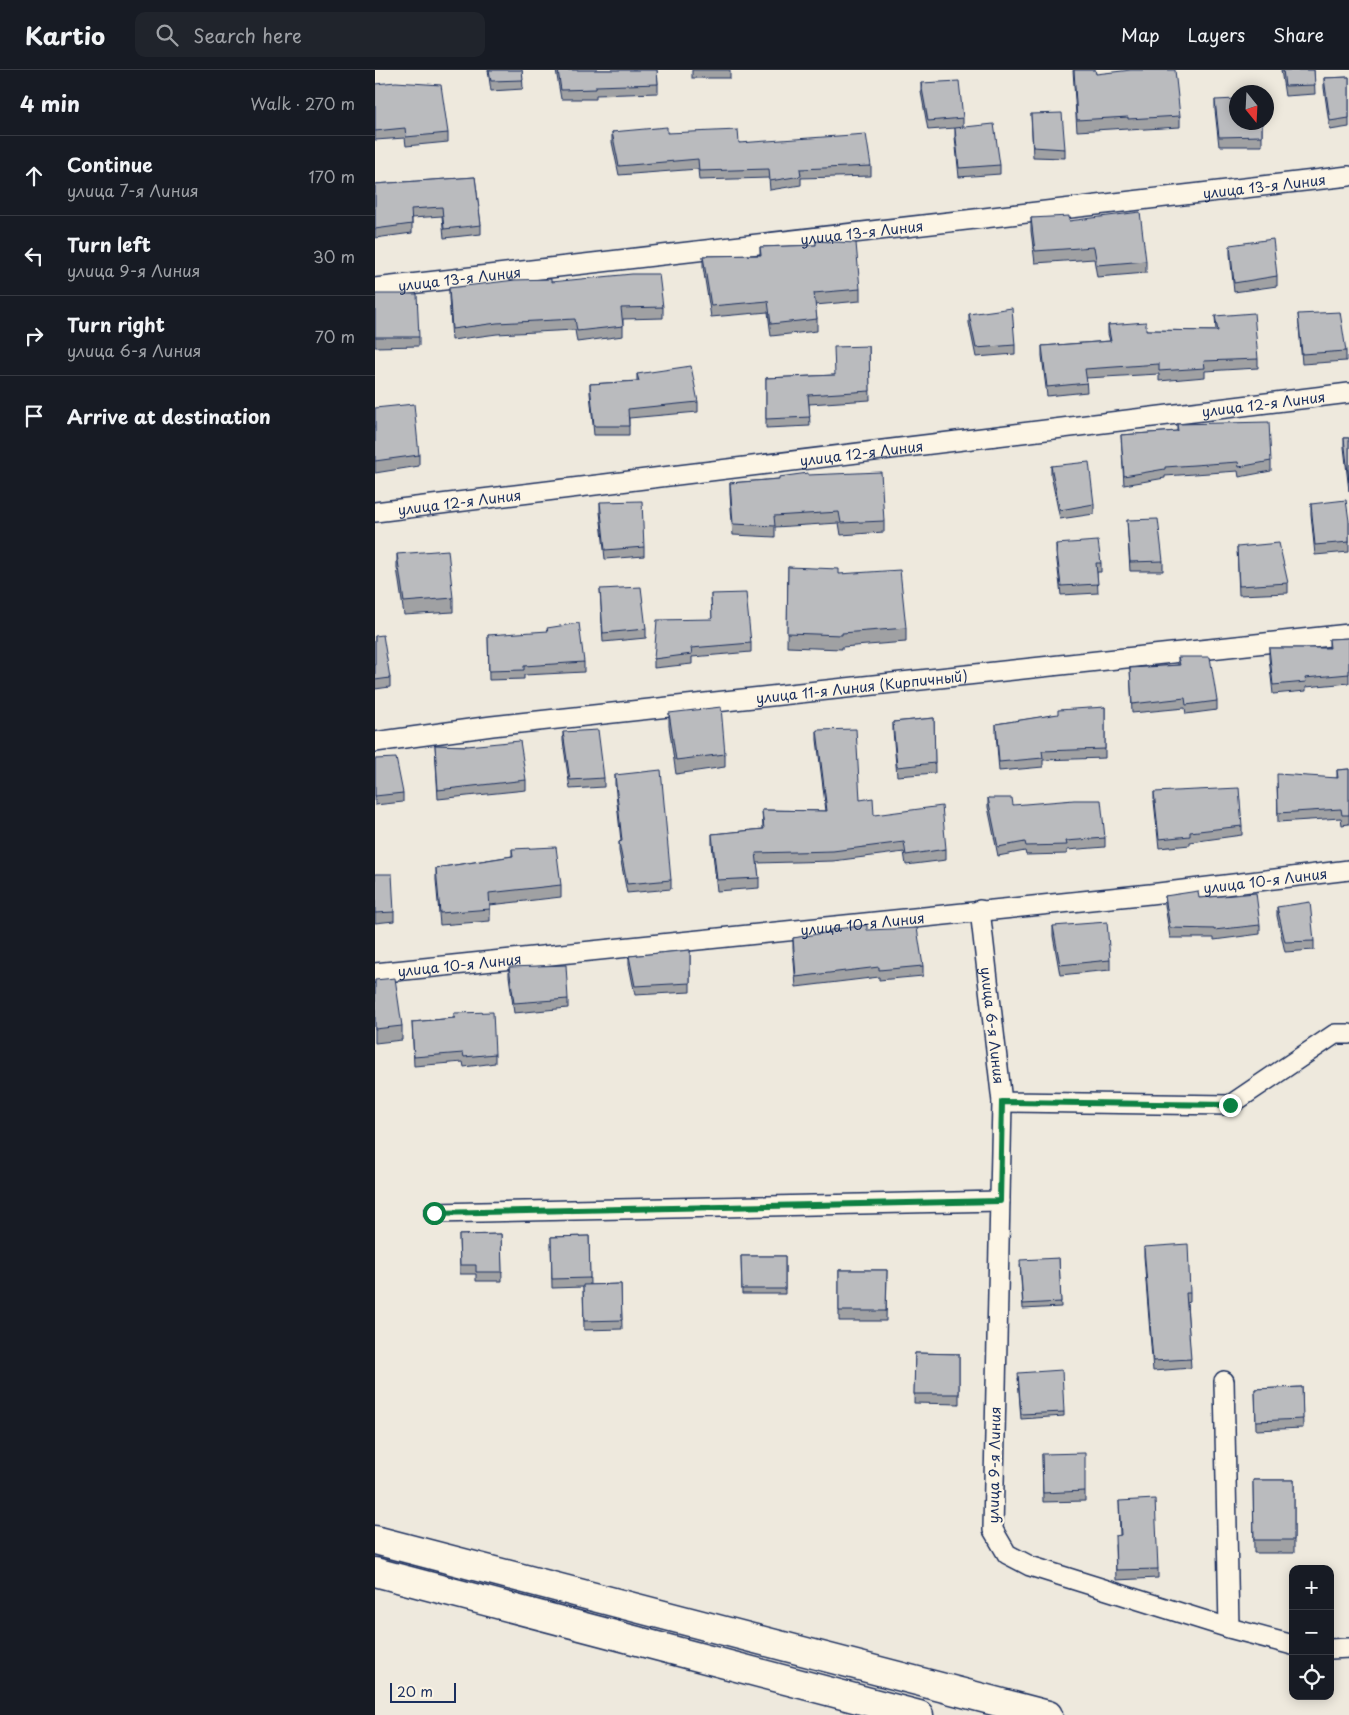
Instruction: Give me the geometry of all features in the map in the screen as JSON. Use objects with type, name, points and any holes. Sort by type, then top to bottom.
[{"type":"main road","points":[[375,1540],[1048,1715]]},
{"type":"main road","points":[[375,1572],[919,1715]]},
{"type":"street","name":"улица 13-я Линия","points":[[375,288],[1349,176]]},
{"type":"street","name":"улица 12-я Линия","points":[[375,512],[924,443],[1349,393]]},
{"type":"street","name":"улица 11-я Линия (Кирпичный)","points":[[375,742],[492,726],[1349,634]]},
{"type":"street","name":"улица 10-я Линия","points":[[375,973],[1150,894],[1349,870]]},
{"type":"street","name":"улица 6-я Линия","points":[[980,910],[1002,1102],[1230,1105],[1335,1034],[1349,1034]]},
{"type":"street","name":"улица 9-я Линия","points":[[1002,1102],[993,1530],[1007,1554],[1030,1566],[1229,1628],[1289,1644]]},
{"type":"street","points":[[434,1213],[1000,1201]]},
{"type":"street","points":[[1224,1381],[1229,1628]]},
{"type":"street","points":[[1334,1648],[1349,1648]]},
{"type":"building","points":[[489,70],[522,70],[523,80],[491,81]]},
{"type":"building","points":[[558,70],[657,70],[658,84],[596,86],[596,89],[561,90]]},
{"type":"building","points":[[1074,70],[1095,70],[1096,74],[1131,70],[1175,70],[1180,116],[1077,120]]},
{"type":"building","points":[[1283,70],[1314,70],[1315,85],[1285,86]]},
{"type":"building","points":[[1349,77],[1349,118],[1330,121],[1324,78]]},
{"type":"building","points":[[959,81],[963,118],[928,121],[921,83]]},
{"type":"building","points":[[396,82],[441,85],[448,133],[406,137],[405,128],[375,131],[375,84]]},
{"type":"building","points":[[1229,99],[1229,130],[1262,130],[1262,136],[1219,137],[1215,100]]},
{"type":"building","points":[[1062,113],[1065,149],[1033,147],[1031,114]]},
{"type":"building","points":[[994,124],[1000,165],[959,168],[955,128]]},
{"type":"building","points":[[667,127],[667,133],[738,130],[739,143],[866,134],[871,166],[800,169],[801,176],[770,181],[769,169],[699,171],[698,159],[619,166],[612,132]]},
{"type":"building","points":[[475,177],[481,225],[444,229],[442,207],[411,209],[412,224],[375,229],[375,184]]},
{"type":"building","points":[[1140,212],[1146,261],[1097,265],[1094,247],[1035,251],[1031,218],[1069,216],[1069,221]]},
{"type":"building","points":[[1273,239],[1277,276],[1234,283],[1230,245]]},
{"type":"building","points":[[816,241],[856,243],[860,289],[814,293],[817,319],[771,324],[768,301],[711,306],[703,256],[761,255],[760,247],[816,245]]},
{"type":"building","points":[[632,274],[659,274],[663,307],[621,308],[623,326],[577,331],[575,319],[497,323],[452,329],[449,288],[515,280],[551,279],[551,282]]},
{"type":"building","points":[[375,294],[417,294],[419,337],[375,337]]},
{"type":"building","points":[[1012,308],[1015,345],[976,348],[969,314]]},
{"type":"building","points":[[1340,312],[1346,351],[1302,354],[1298,314]]},
{"type":"building","points":[[1254,313],[1258,359],[1204,361],[1205,368],[1159,371],[1159,364],[1085,369],[1087,383],[1047,387],[1042,346],[1111,341],[1108,325],[1146,322],[1146,330],[1218,331],[1215,316]]},
{"type":"building","points":[[869,346],[870,391],[808,395],[810,417],[766,419],[766,378],[835,375],[834,347]]},
{"type":"building","points":[[691,366],[698,402],[628,409],[629,426],[594,426],[590,384],[639,381],[637,374]]},
{"type":"building","points":[[414,404],[419,455],[375,461],[375,408]]},
{"type":"building","points":[[1269,422],[1271,461],[1239,467],[1238,462],[1165,467],[1165,469],[1124,476],[1121,435],[1178,431],[1177,424]]},
{"type":"building","points":[[1344,438],[1349,438],[1349,482]]},
{"type":"building","points":[[1089,462],[1094,504],[1060,510],[1051,466]]},
{"type":"building","points":[[881,472],[884,521],[841,523],[839,512],[774,516],[775,526],[733,524],[730,483],[779,479],[779,477],[808,473],[808,475]]},
{"type":"building","points":[[1346,500],[1349,542],[1315,545],[1311,504]]},
{"type":"building","points":[[642,501],[644,547],[605,550],[600,502]]},
{"type":"building","points":[[1158,519],[1163,561],[1130,562],[1127,520]]},
{"type":"building","points":[[1098,541],[1101,563],[1096,563],[1098,584],[1061,586],[1056,544]]},
{"type":"building","points":[[1279,543],[1288,583],[1239,586],[1237,547]]},
{"type":"building","points":[[448,550],[453,598],[404,602],[397,554]]},
{"type":"building","points":[[788,567],[839,569],[839,574],[900,570],[906,628],[842,633],[842,635],[787,633]]},
{"type":"building","points":[[641,587],[646,629],[603,633],[600,589]]},
{"type":"building","points":[[746,593],[751,643],[691,648],[692,654],[654,659],[657,620],[712,619],[711,594]]},
{"type":"building","points":[[579,623],[584,662],[524,666],[524,670],[489,671],[488,635],[548,631],[547,628]]},
{"type":"building","points":[[383,635],[390,678],[375,680],[375,636]]},
{"type":"building","points":[[1349,638],[1349,674],[1305,678],[1306,682],[1273,685],[1269,648],[1330,648],[1329,639]]},
{"type":"building","points":[[1178,657],[1210,657],[1217,701],[1186,705],[1185,698],[1132,704],[1130,668],[1180,665]]},
{"type":"building","points":[[721,707],[725,754],[676,760],[669,713]]},
{"type":"building","points":[[1105,707],[1105,749],[1042,751],[1043,758],[999,762],[996,724],[1058,714],[1058,710]]},
{"type":"building","points":[[934,718],[935,763],[897,767],[893,722]]},
{"type":"building","points":[[856,729],[860,800],[873,798],[874,815],[942,806],[946,849],[906,855],[904,842],[833,851],[756,853],[759,878],[717,880],[712,834],[764,829],[762,810],[827,811],[817,730]]},
{"type":"building","points":[[598,730],[604,778],[570,780],[563,732]]},
{"type":"building","points":[[520,741],[526,780],[438,790],[435,745],[467,746]]},
{"type":"building","points":[[396,758],[403,793],[375,796],[375,759]]},
{"type":"building","points":[[1349,769],[1349,815],[1342,815],[1341,809],[1278,813],[1277,774],[1338,778],[1337,770]]},
{"type":"building","points":[[661,770],[671,880],[627,884],[619,842],[622,841],[615,775]]},
{"type":"building","points":[[1239,788],[1242,826],[1190,832],[1190,836],[1159,839],[1154,792]]},
{"type":"building","points":[[988,798],[1012,798],[1013,805],[1074,800],[1101,800],[1105,838],[1066,841],[1067,845],[1026,846],[1025,842],[998,847]]},
{"type":"building","points":[[556,847],[561,885],[489,893],[490,909],[440,913],[436,868],[513,856],[512,849]]},
{"type":"building","points":[[375,874],[392,874],[394,912],[375,913]]},
{"type":"building","points":[[1198,891],[1199,898],[1256,893],[1260,925],[1214,930],[1170,928],[1165,896]]},
{"type":"building","points":[[1310,902],[1314,941],[1285,942],[1277,907]]},
{"type":"building","points":[[1107,922],[1110,960],[1060,965],[1053,926]]},
{"type":"building","points":[[867,925],[867,930],[917,928],[923,966],[879,970],[879,967],[796,977],[793,938]]},
{"type":"building","points":[[690,950],[690,983],[635,986],[629,956]]},
{"type":"building","points":[[566,965],[568,999],[514,1003],[509,967]]},
{"type":"building","points":[[395,978],[402,1026],[375,1029],[375,980]]},
{"type":"building","points":[[493,1012],[495,1054],[464,1057],[463,1053],[414,1057],[412,1022],[455,1018],[454,1013]]},
{"type":"building","points":[[501,1234],[502,1272],[476,1272],[476,1265],[460,1265],[459,1235]]},
{"type":"building","points":[[589,1236],[590,1278],[552,1279],[551,1237]]},
{"type":"building","points":[[1188,1244],[1190,1293],[1186,1293],[1191,1359],[1153,1361],[1144,1247]]},
{"type":"building","points":[[741,1256],[785,1256],[785,1289],[742,1289]]},
{"type":"building","points":[[1059,1258],[1061,1302],[1023,1304],[1020,1260]]},
{"type":"building","points":[[839,1270],[887,1270],[886,1311],[839,1311]]},
{"type":"building","points":[[621,1284],[622,1320],[584,1321],[583,1285]]},
{"type":"building","points":[[915,1353],[959,1354],[959,1394],[914,1394]]},
{"type":"building","points":[[1062,1370],[1064,1412],[1021,1414],[1018,1373]]},
{"type":"building","points":[[1302,1387],[1303,1419],[1256,1421],[1255,1389]]},
{"type":"building","points":[[1085,1453],[1085,1491],[1043,1493],[1042,1454]]},
{"type":"building","points":[[1253,1480],[1294,1480],[1294,1540],[1254,1540]]},
{"type":"building","points":[[1155,1499],[1158,1569],[1116,1570],[1115,1536],[1121,1535],[1119,1501]]},
{"type":"route","points":[[434,1213],[1000,1201],[1002,1102],[1230,1105]]}]
